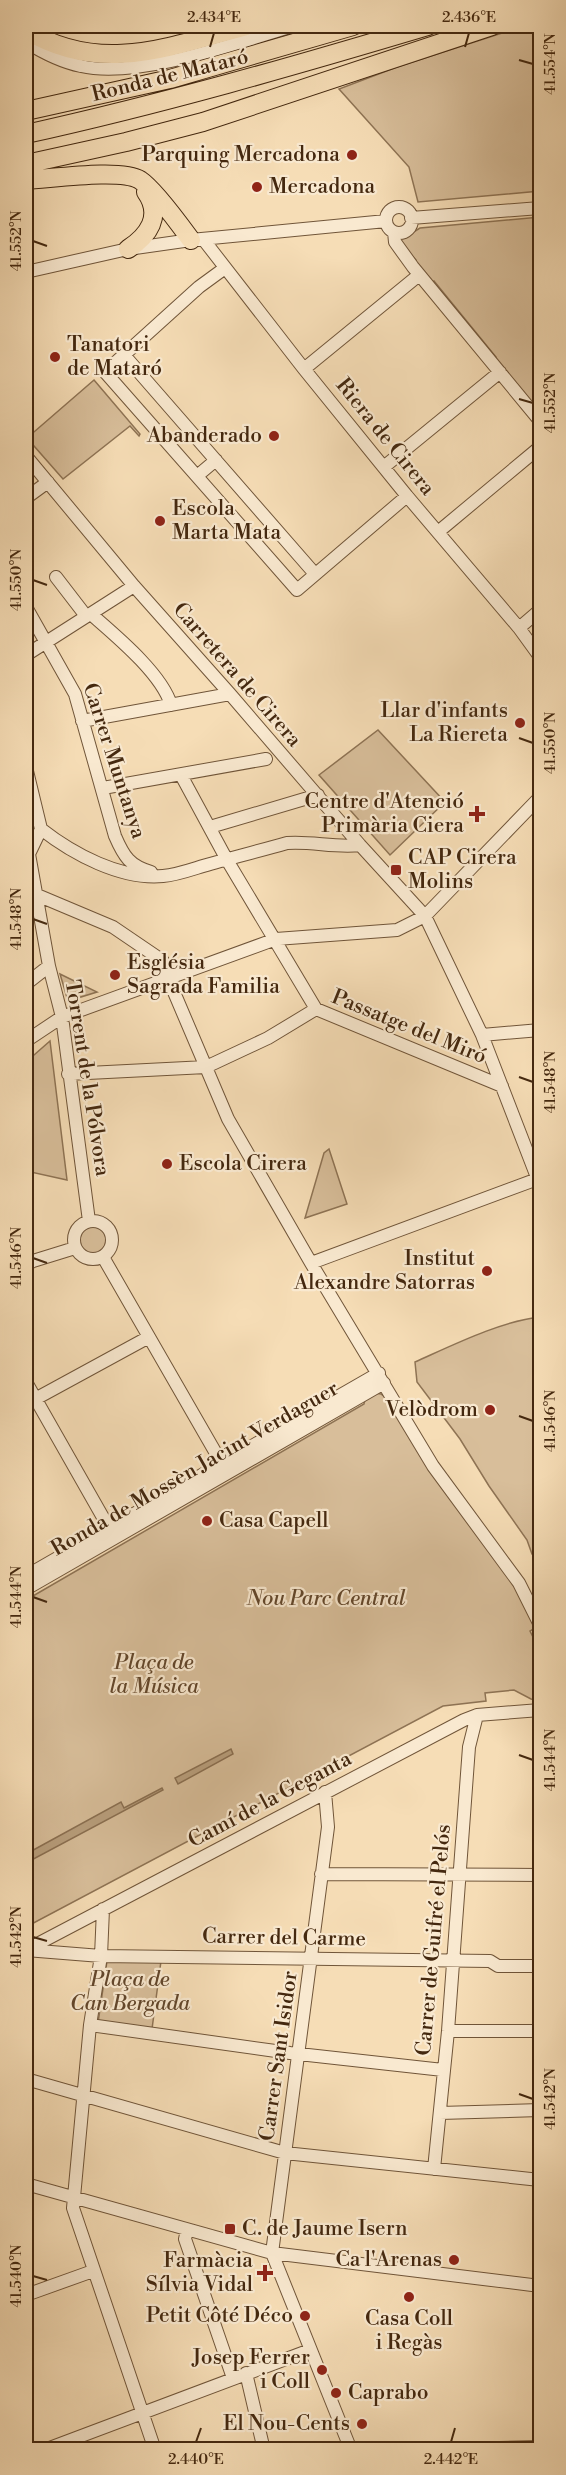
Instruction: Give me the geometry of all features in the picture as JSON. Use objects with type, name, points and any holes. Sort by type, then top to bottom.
[{"type":"highway","points":[[26,30],[63,48],[112,56],[159,50],[246,26]]},
{"type":"highway","name":"Ronda de Mataró","points":[[26,111],[170,79],[353,26]]},
{"type":"highway","name":"Ronda de Mataró","points":[[26,134],[162,103],[428,26]]},
{"type":"highway","points":[[26,164],[126,142],[202,122],[492,26]]},
{"type":"highway","points":[[26,144],[170,112],[245,89],[275,72]]},
{"type":"highway","points":[[26,180],[116,175],[137,178],[148,186],[197,239]]},
{"type":"highway","points":[[77,177],[87,181],[131,180],[149,197],[153,208],[152,223],[146,236],[128,249]]},
{"type":"street","points":[[26,42],[81,66],[126,67],[198,53],[293,26]]},
{"type":"street","points":[[26,272],[128,249],[197,239],[390,226],[400,233],[411,225],[411,218],[404,209],[396,208],[389,213],[390,226],[395,242],[419,275],[540,421]]},
{"type":"street","points":[[411,218],[540,208]]},
{"type":"street","name":"Riera de Cirera","points":[[197,239],[225,268],[304,369],[385,466],[407,496],[519,628],[540,657]]},
{"type":"street","points":[[225,268],[199,287],[105,372],[297,590],[407,496]]},
{"type":"street","points":[[304,369],[419,275]]},
{"type":"street","points":[[124,355],[315,574]]},
{"type":"street","points":[[385,466],[500,372]]},
{"type":"street","points":[[438,532],[540,447]]},
{"type":"street","name":"Carretera de Cirera","points":[[26,456],[134,586],[425,916],[482,1035],[540,1181]]},
{"type":"street","points":[[197,476],[216,460]]},
{"type":"street","points":[[26,498],[48,482]]},
{"type":"street","points":[[56,577],[89,615],[134,652],[168,696],[171,705]]},
{"type":"street","points":[[26,655],[134,586]]},
{"type":"street","name":"Carrer Muntanya","points":[[26,607],[75,694],[115,836],[123,855],[134,865],[164,876]]},
{"type":"street","points":[[519,628],[540,610]]},
{"type":"street","points":[[82,721],[230,694]]},
{"type":"street","points":[[103,788],[182,776],[266,759]]},
{"type":"street","points":[[26,767],[40,829],[59,843],[105,865],[143,876],[164,876],[287,843],[303,842],[339,847],[360,845]]},
{"type":"street","points":[[182,776],[227,860],[316,1009]]},
{"type":"street","points":[[210,827],[318,795]]},
{"type":"street","points":[[26,1041],[62,1017],[276,939],[397,930],[425,916],[540,797]]},
{"type":"street","name":"Torrent de la Pólvora","points":[[40,829],[27,853],[62,1017],[89,1221]]},
{"type":"street","points":[[26,906],[37,895],[113,927],[164,961],[168,978],[228,1119],[433,1466],[519,1583],[540,1624]]},
{"type":"street","points":[[26,984],[50,966]]},
{"type":"street","name":"Passatge del Miró","points":[[207,1067],[268,1038],[316,1009],[502,1086]]},
{"type":"street","points":[[482,1035],[540,1030]]},
{"type":"street","points":[[68,1074],[207,1067]]},
{"type":"street","points":[[311,1263],[540,1181]]},
{"type":"street","points":[[89,1221],[102,1223],[111,1233],[111,1246],[103,1257],[90,1259],[79,1254],[75,1248],[76,1232],[89,1221]]},
{"type":"street","points":[[26,1265],[33,1260],[75,1248]]},
{"type":"street","points":[[103,1257],[225,1469]]},
{"type":"street","points":[[30,1401],[149,1337]]},
{"type":"street","name":"Ronda de Mossèn Jacint Verdaguer","points":[[26,1589],[112,1534],[382,1378]]},
{"type":"street","points":[[26,1382],[30,1401],[112,1534]]},
{"type":"street","name":"Ronda de Mossèn Jacint Verdaguer","points":[[26,1576],[112,1534]]},
{"type":"street","name":"Camí de la Geganta","points":[[26,1950],[464,1720],[477,1715],[540,1710]]},
{"type":"street","name":"Carrer de Guifré el Pelós","points":[[435,2169],[448,2031],[469,1747],[477,1715]]},
{"type":"street","name":"Carrer Sant Isidor","points":[[272,2253],[312,1957],[328,1817],[325,1792]]},
{"type":"street","points":[[321,1874],[540,1875]]},
{"type":"street","points":[[104,1909],[101,1956],[90,2025],[73,2208],[155,2450]]},
{"type":"street","name":"Carrer del Carme","points":[[26,1950],[101,1956],[452,1960],[490,1961],[498,1966],[540,1966]]},
{"type":"street","points":[[90,2025],[298,2054],[443,2070]]},
{"type":"street","points":[[448,2031],[540,2031]]},
{"type":"street","points":[[26,2079],[285,2153],[540,2180]]},
{"type":"street","points":[[441,2113],[540,2110]]},
{"type":"street","points":[[26,2184],[272,2253],[540,2286]]},
{"type":"street","points":[[187,2230],[185,2239],[233,2378]]},
{"type":"street","points":[[272,2253],[351,2450]]},
{"type":"street","points":[[26,2295],[93,2271]]},
{"type":"street","points":[[44,2450],[310,2349]]},
{"type":"street","points":[[246,2373],[264,2450]]},
{"type":"street","points":[[410,2450],[540,2447]]},
{"type":"green space","points":[[524,26],[540,26],[540,191],[418,202],[409,167],[339,89],[397,67]]},
{"type":"green space","points":[[540,217],[540,413],[513,379],[494,360],[496,357],[434,281],[431,283],[414,263],[416,260],[397,239],[404,238],[420,228]]},
{"type":"green space","points":[[94,380],[140,434],[139,436],[130,426],[63,479],[27,438]]},
{"type":"green space","points":[[378,730],[445,802],[390,855],[319,775]]},
{"type":"green space","points":[[60,974],[97,992],[68,1001]]},
{"type":"green space","points":[[50,1041],[67,1180],[26,1171],[26,1062]]},
{"type":"green space","points":[[329,1149],[347,1204],[305,1218],[324,1153]]},
{"type":"green space","points":[[93,1225],[103,1230],[108,1240],[103,1250],[93,1255],[83,1250],[78,1240],[83,1230]]},
{"type":"green space","name":"Velòdrom","points":[[540,1317],[540,1555],[532,1554],[527,1540],[489,1486],[460,1439],[417,1382],[415,1362],[509,1323]]},
{"type":"green space","name":"Nou Parc Central","points":[[375,1393],[386,1398],[515,1586],[537,1627],[530,1631],[540,1651],[540,1701],[514,1690],[485,1693],[486,1701],[443,1706],[26,1927],[26,1600],[364,1404],[365,1399]]},
{"type":"green space","name":"Plaça de Can Bergada","points":[[107,1961],[161,1961],[152,2029],[98,2023]]},
{"type":"shaded area","points":[[231,1749],[233,1754],[178,1784],[175,1778]]},
{"type":"shaded area","points":[[162,1788],[163,1790],[26,1863],[26,1854],[121,1802],[124,1808]]},
{"type":"place","name":"Parquing Mercadona","points":[[352,155]]},
{"type":"place","name":"Mercadona","points":[[257,187]]},
{"type":"place","name":"Tanatori de Mataró","points":[[55,357]]},
{"type":"place","name":"Abanderado","points":[[274,436]]},
{"type":"place","name":"Escola Marta Mata","points":[[160,521]]},
{"type":"place","name":"Llar d'infants La Riereta","points":[[520,723]]},
{"type":"place","name":"Centre d'Atenció Primària Ciera","points":[[477,814]]},
{"type":"place","name":"CAP Cirera Molins","points":[[396,870]]},
{"type":"place","name":"Església Sagrada Familia","points":[[115,975]]},
{"type":"place","name":"Escola Cirera","points":[[167,1164]]},
{"type":"place","name":"Institut Alexandre Satorras","points":[[487,1271]]},
{"type":"place","name":"Velòdrom","points":[[490,1410]]},
{"type":"place","name":"Casa Capell","points":[[207,1521]]},
{"type":"place","name":"C. de Jaume Isern","points":[[230,2229]]},
{"type":"place","name":"Ca l'Arenas","points":[[454,2260]]},
{"type":"place","name":"Farmàcia Sílvia Vidal","points":[[265,2273]]},
{"type":"place","name":"Casa Coll i Regàs","points":[[409,2297]]},
{"type":"place","name":"Petit Côté Déco","points":[[305,2316]]},
{"type":"place","name":"Josep Ferrer i Coll","points":[[322,2370]]},
{"type":"place","name":"Caprabo","points":[[336,2393]]},
{"type":"place","name":"El Nou-Cents","points":[[362,2424]]},
{"type":"park label","name":"Plaça de la Música","points":[[154,1675]]}]
